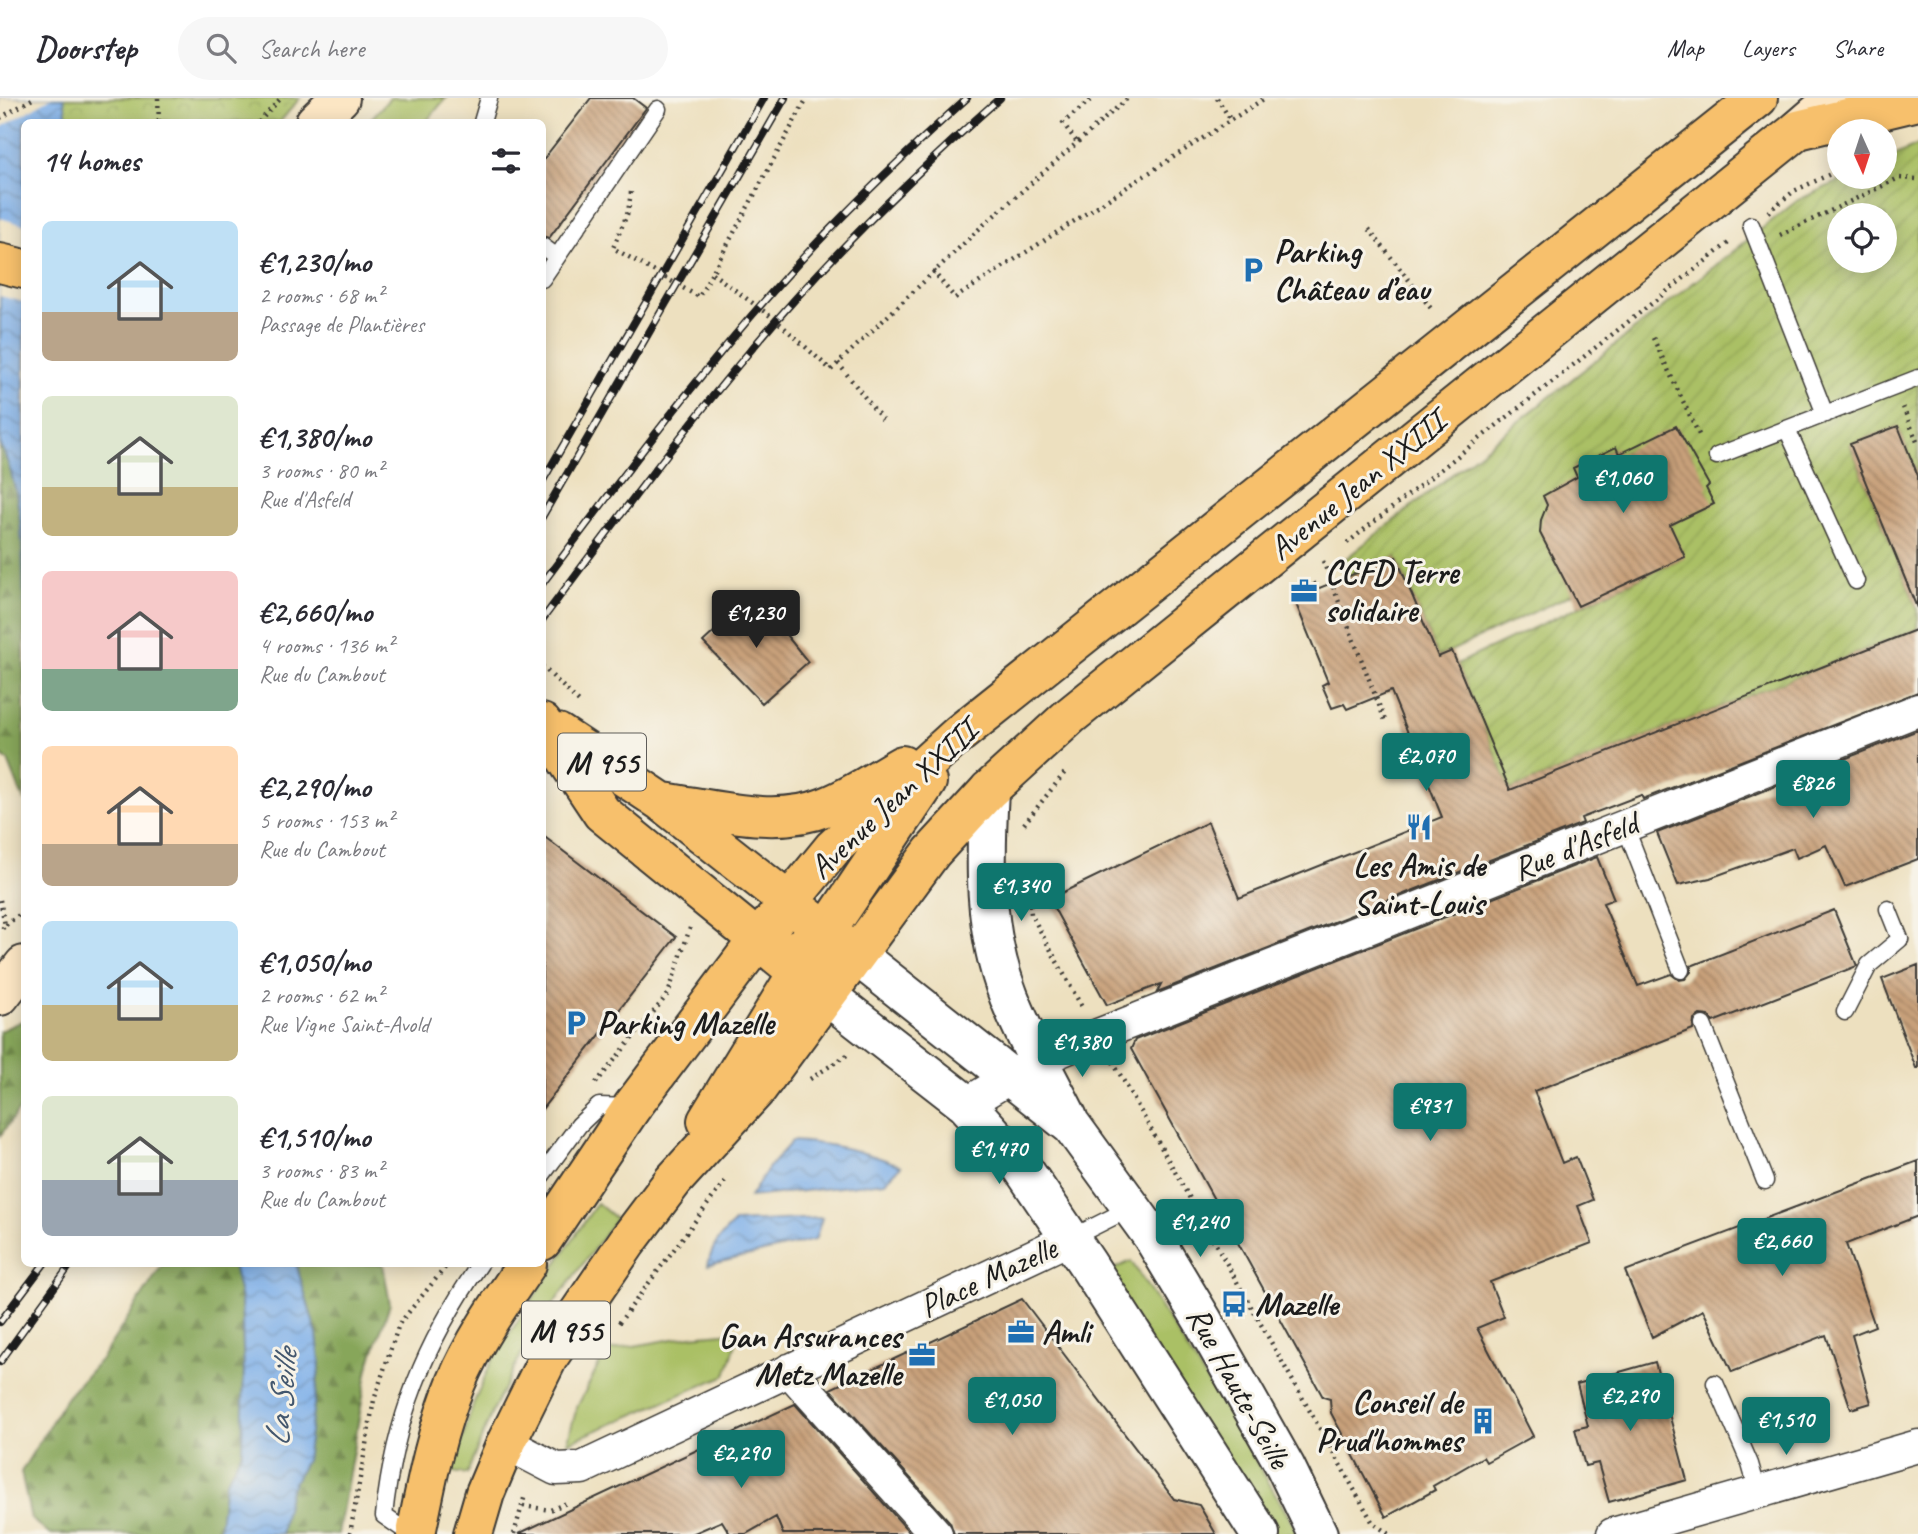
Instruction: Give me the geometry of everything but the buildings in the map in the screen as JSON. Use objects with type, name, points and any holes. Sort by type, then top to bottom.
[{"type":"main road","points":[[318,119],[340,98]]},
{"type":"main road","points":[[346,119],[356,98]]},
{"type":"main road","name":"Avenue Jean XXIII","points":[[757,941],[832,848],[959,734],[1758,98]]},
{"type":"main road","points":[[1798,130],[1835,98]]},
{"type":"main road","name":"Avenue Jean XXIII","points":[[821,958],[932,852],[989,790],[1070,716],[1798,130],[1916,100]]},
{"type":"main road","points":[[0,262],[21,268]]},
{"type":"main road","name":"M 955","points":[[546,726],[662,802],[787,902],[821,958]]},
{"type":"main road","name":"M 955","points":[[546,729],[602,813],[757,941],[821,958]]},
{"type":"main road","points":[[662,802],[755,815],[799,813],[825,807],[959,734]]},
{"type":"main road","points":[[821,958],[959,734]]},
{"type":"main road","points":[[546,1235],[632,1107],[757,941]]},
{"type":"main road","name":"M 955","points":[[473,1534],[482,1502],[522,1452],[548,1358],[595,1286],[673,1181],[732,1076],[821,958]]},
{"type":"main road","points":[[0,996],[21,969]]},
{"type":"main road","name":"M 955","points":[[416,1534],[426,1481],[456,1384],[494,1312],[525,1267]]},
{"type":"street","name":"Rue d'Asfeld","points":[[966,1104],[1025,1068],[1098,1035],[1918,710]]},
{"type":"street","points":[[989,790],[985,867],[990,919],[1025,1068]]},
{"type":"street","points":[[821,958],[1025,1068],[1072,1126],[1132,1208]]},
{"type":"street","name":"Place Mazelle","points":[[522,1452],[556,1469],[582,1468],[1071,1238],[1019,1163],[966,1104],[877,1035],[821,958]]},
{"type":"street","name":"Rue Haute-Seille","points":[[1132,1208],[1217,1344],[1320,1533]]},
{"type":"street","name":"Rue Haute-Seille","points":[[1071,1238],[1260,1534]]},
{"type":"street","points":[[789,1370],[936,1534]]},
{"type":"street","points":[[1613,1534],[1673,1526],[1758,1492],[1918,1446]]},
{"type":"lane","points":[[483,119],[489,98]]},
{"type":"lane","points":[[546,274],[658,110]]},
{"type":"lane","points":[[1751,225],[1825,414]]},
{"type":"lane","points":[[546,249],[558,257]]},
{"type":"lane","points":[[1717,456],[1918,377]]},
{"type":"lane","points":[[1787,429],[1856,581]]},
{"type":"lane","points":[[1625,826],[1681,970]]},
{"type":"lane","points":[[1846,1012],[1868,965],[1900,939],[1888,909]]},
{"type":"lane","points":[[1703,1025],[1765,1181]]},
{"type":"lane","points":[[546,1170],[579,1125],[599,1106],[632,1107]]},
{"type":"lane","points":[[1071,1238],[1132,1208]]},
{"type":"lane","points":[[410,1534],[384,1516],[388,1473],[411,1393],[433,1336],[478,1267]]},
{"type":"lane","points":[[1715,1383],[1750,1464],[1758,1492]]},
{"type":"path","points":[[0,118],[34,98]]},
{"type":"path","points":[[158,98],[159,119]]},
{"type":"path","points":[[274,98],[274,105]]},
{"type":"path","points":[[262,119],[281,98]]},
{"type":"path","points":[[615,172],[631,193],[628,212],[613,248],[699,297],[807,98]]},
{"type":"path","points":[[1076,141],[1063,123],[1093,98]]},
{"type":"path","points":[[712,273],[777,321],[831,370],[933,271],[1076,141],[1128,98]]},
{"type":"path","points":[[1217,98],[1230,120]]},
{"type":"path","points":[[933,271],[955,298],[1265,98]]},
{"type":"path","points":[[1345,544],[1794,191],[1827,176]]},
{"type":"path","points":[[1758,246],[1899,178],[1918,179]]},
{"type":"path","points":[[1369,229],[1434,312]]},
{"type":"path","points":[[1423,320],[1444,303]]},
{"type":"path","points":[[1653,338],[1702,440],[1717,456]]},
{"type":"path","points":[[838,363],[885,423]]},
{"type":"path","points":[[1895,386],[1918,444]]},
{"type":"path","points":[[1312,570],[1334,553]]},
{"type":"path","points":[[1323,561],[1386,723]]},
{"type":"path","points":[[546,670],[583,706]]},
{"type":"path","points":[[1021,828],[1074,761]]},
{"type":"path","points":[[1024,853],[1031,914],[1373,1523],[1389,1534]]},
{"type":"path","points":[[0,900],[2,929]]},
{"type":"path","points":[[2,929],[21,913]]},
{"type":"path","points":[[593,1087],[668,994],[692,923]]},
{"type":"path","points":[[804,1083],[877,1035]]},
{"type":"path","points":[[614,1329],[728,1177]]},
{"type":"path","points":[[514,1534],[522,1452]]},
{"type":"green space","points":[[23,98],[300,98],[282,119],[26,119]]},
{"type":"green space","points":[[390,98],[446,98],[428,119],[371,119]]},
{"type":"green space","points":[[1918,145],[1918,476],[1898,427],[1850,444],[1918,610],[1918,629],[1510,790],[1457,664],[1684,557],[1572,594],[1438,657],[1396,557],[1346,577],[1339,564],[1798,200],[1827,187],[1827,189],[1897,189],[1897,155]]},
{"type":"green space","points":[[0,443],[9,466],[21,516],[21,794],[8,761],[0,754]]},
{"type":"green space","points":[[21,1021],[21,1107],[0,1136],[0,1031]]},
{"type":"green space","points":[[597,1203],[616,1219],[532,1333],[493,1410],[467,1474],[452,1472],[474,1402],[493,1358]]},
{"type":"green space","points":[[1131,1261],[1233,1422],[1299,1534],[1272,1534],[1106,1273]]},
{"type":"green space","points":[[161,1267],[234,1267],[241,1299],[244,1369],[242,1452],[225,1483],[219,1534],[49,1534],[31,1519],[21,1472],[66,1398],[101,1359]]},
{"type":"green space","points":[[297,1267],[384,1267],[390,1304],[368,1368],[338,1534],[281,1534],[289,1492],[306,1460],[320,1362],[317,1335]]},
{"type":"green space","points":[[734,1332],[739,1334],[726,1375],[567,1443],[577,1407],[606,1351],[690,1336]]},
{"type":"water","points":[[0,98],[64,98],[67,119],[21,119],[21,532],[14,482],[0,443]]},
{"type":"water","points":[[792,1141],[848,1149],[901,1166],[885,1182],[750,1197],[769,1167]]},
{"type":"water","points":[[822,1218],[815,1240],[708,1265],[718,1241],[735,1222]]},
{"type":"water","name":"La Seille","points":[[234,1267],[297,1267],[317,1335],[320,1362],[306,1460],[289,1492],[281,1534],[219,1534],[225,1483],[242,1452],[244,1369],[241,1299]]},
{"type":"pier","points":[[0,98],[51,98],[0,128]]},
{"type":"pier","points":[[0,218],[21,224],[21,301],[0,296]]},
{"type":"railway","points":[[546,475],[764,98]]},
{"type":"railway","points":[[546,510],[785,98]]},
{"type":"railway","points":[[546,579],[742,326],[870,188],[967,98]]},
{"type":"railway","points":[[546,615],[670,450],[779,317],[870,220],[1000,98]]},
{"type":"railway","points":[[0,1322],[42,1267]]},
{"type":"railway","points":[[0,1362],[69,1267]]},
{"type":"place","name":"Parking Château d’eau","points":[[1253,270]]},
{"type":"place","name":"CCFD Terre solidaire","points":[[1304,591]]},
{"type":"place","name":"Les Amis de Saint-Louis","points":[[1419,827]]},
{"type":"place","name":"Parking Mazelle","points":[[576,1023]]},
{"type":"place","name":"Mazelle","points":[[1234,1304]]},
{"type":"place","name":"Amli","points":[[1021,1332]]},
{"type":"place","name":"Gan Assurances Metz Mazelle","points":[[922,1355]]},
{"type":"place","name":"Conseil de Prud'hommes","points":[[1483,1421]]}]
